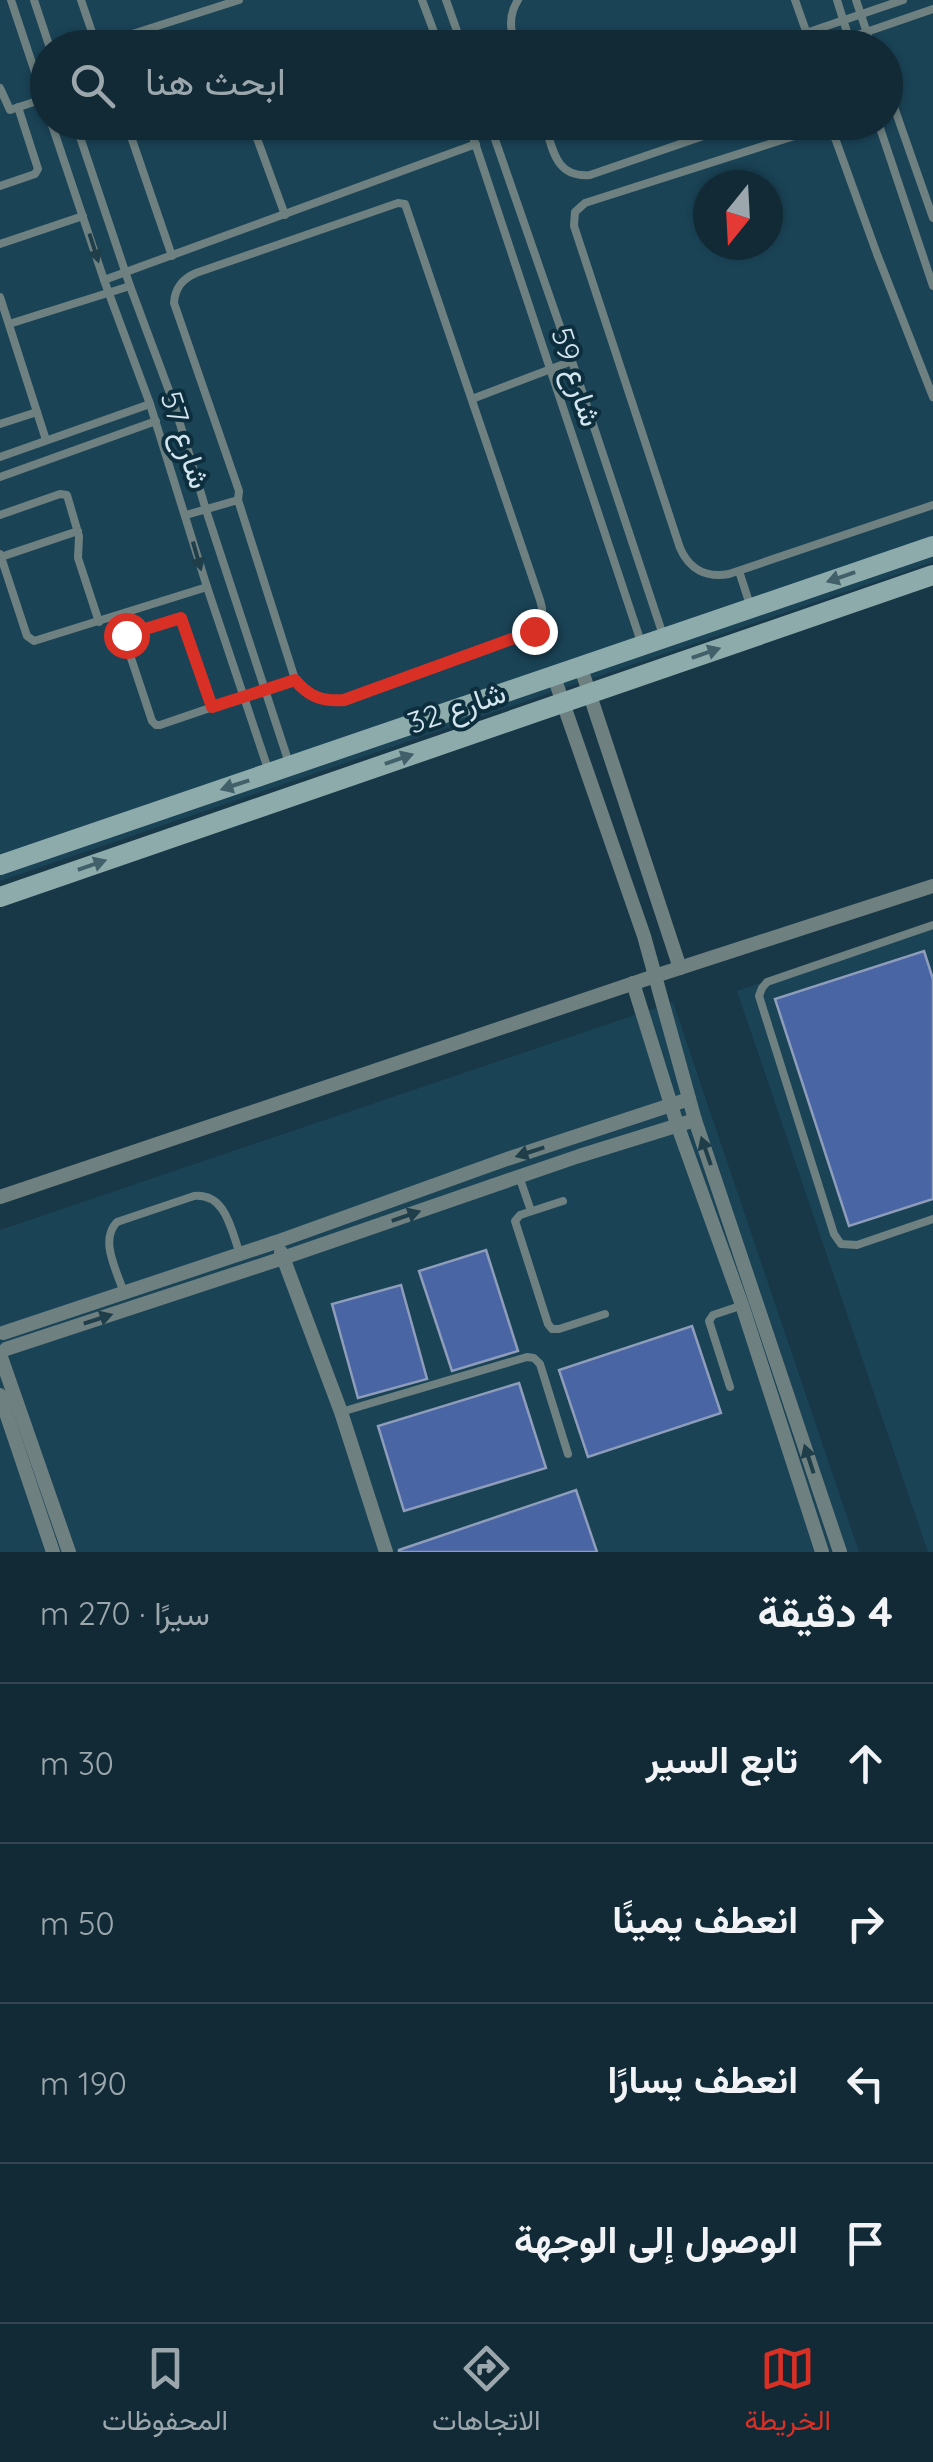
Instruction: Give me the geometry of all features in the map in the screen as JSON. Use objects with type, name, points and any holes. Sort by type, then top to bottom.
[{"type":"main road","name":"شارع 32","points":[[0,865],[933,546]]},
{"type":"main road","name":"شارع 32","points":[[0,897],[933,575]]},
{"type":"main road","points":[[289,798],[290,767]]},
{"type":"main road","points":[[269,774],[289,798]]},
{"type":"street","points":[[580,666],[680,968]]},
{"type":"street","points":[[553,674],[644,936],[695,1120],[840,1552]]},
{"type":"street","points":[[0,1197],[933,886]]},
{"type":"street","points":[[633,984],[822,1552]]},
{"type":"street","points":[[2,1346],[124,1293],[689,1099]]},
{"type":"street","points":[[2,1346],[284,1258],[695,1120]]},
{"type":"street","points":[[574,1137],[579,1156]]},
{"type":"street","points":[[276,1242],[341,1412],[384,1552]]},
{"type":"street","points":[[2,1346],[69,1552]]},
{"type":"street","points":[[0,1395],[52,1552]]},
{"type":"lane","points":[[11,0],[30,59]]},
{"type":"lane","points":[[34,0],[44,30]]},
{"type":"lane","points":[[81,0],[91,30]]},
{"type":"lane","points":[[147,30],[239,0]]},
{"type":"lane","points":[[422,0],[433,30]]},
{"type":"lane","points":[[446,0],[457,30]]},
{"type":"lane","points":[[512,30],[510,22],[518,0]]},
{"type":"lane","points":[[796,0],[805,30]]},
{"type":"lane","points":[[837,0],[847,30]]},
{"type":"lane","points":[[856,0],[866,30]]},
{"type":"lane","points":[[816,30],[904,0]]},
{"type":"lane","points":[[873,30],[933,10]]},
{"type":"lane","points":[[0,88],[10,110],[30,103]]},
{"type":"lane","points":[[0,186],[38,170],[18,107]]},
{"type":"lane","points":[[903,132],[933,218]]},
{"type":"lane","name":"شارع 57","points":[[57,140],[150,404],[269,774]]},
{"type":"lane","name":"شارع 57","points":[[81,140],[174,404],[290,767]]},
{"type":"lane","points":[[132,140],[172,256]]},
{"type":"lane","points":[[257,140],[284,215]]},
{"type":"lane","name":"شارع 59","points":[[475,140],[642,645]]},
{"type":"lane","name":"شارع 59","points":[[495,140],[664,638]]},
{"type":"lane","points":[[550,140],[559,166],[578,176],[692,140]]},
{"type":"lane","points":[[784,140],[585,202],[575,212],[574,226],[684,558],[699,571],[718,576],[933,505]]},
{"type":"lane","points":[[836,140],[933,397]]},
{"type":"lane","points":[[884,140],[933,286]]},
{"type":"lane","points":[[104,280],[476,144]]},
{"type":"lane","points":[[398,203],[405,204],[472,399],[540,600],[540,624],[534,631],[344,700],[321,700],[295,680],[238,500],[239,491],[174,303],[178,288],[196,273],[398,203]]},
{"type":"lane","points":[[0,244],[84,216]]},
{"type":"lane","points":[[9,324],[130,286]]},
{"type":"lane","points":[[0,297],[46,440]]},
{"type":"lane","points":[[472,399],[572,362]]},
{"type":"lane","points":[[0,457],[150,404]]},
{"type":"lane","points":[[0,424],[37,412]]},
{"type":"lane","points":[[0,477],[156,422]]},
{"type":"lane","points":[[0,515],[64,494],[69,497],[80,542],[78,558],[99,622]]},
{"type":"lane","points":[[186,515],[238,500]]},
{"type":"lane","points":[[78,531],[0,556],[31,640],[206,587]]},
{"type":"lane","points":[[739,571],[751,608]]},
{"type":"lane","points":[[212,707],[181,618],[125,636],[154,724],[160,725],[295,680]]},
{"type":"lane","points":[[933,925],[767,982],[760,996],[834,1234],[841,1244],[857,1244],[933,1219]]},
{"type":"lane","points":[[520,1176],[530,1212]]},
{"type":"lane","points":[[124,1293],[108,1239],[112,1226],[194,1196],[204,1195],[220,1204],[240,1254]]},
{"type":"lane","points":[[563,1201],[518,1216],[514,1224],[549,1326],[560,1330],[606,1314]]},
{"type":"lane","points":[[730,1388],[708,1320],[712,1315],[757,1300]]},
{"type":"lane","points":[[341,1412],[534,1358],[540,1364],[568,1454]]},
{"type":"shaded area","points":[[0,0],[933,0],[933,562],[0,881]]},
{"type":"shaded area","points":[[933,923],[933,1552],[928,1552],[737,991]]},
{"type":"shaded area","points":[[673,1002],[859,1552],[0,1552],[0,1230]]},
{"type":"building","points":[[924,951],[933,979],[933,1199],[849,1226],[775,999]]},
{"type":"building","points":[[486,1250],[518,1351],[452,1371],[419,1271]]},
{"type":"building","points":[[401,1285],[427,1379],[358,1398],[332,1304]]},
{"type":"building","points":[[692,1326],[721,1413],[588,1457],[559,1370]]},
{"type":"building","points":[[519,1383],[546,1468],[404,1511],[378,1426]]},
{"type":"building","points":[[576,1490],[597,1552],[399,1552],[399,1550]]},
{"type":"route","points":[[126,635],[181,618],[212,707],[295,680],[321,700],[344,700],[534,631]]}]
